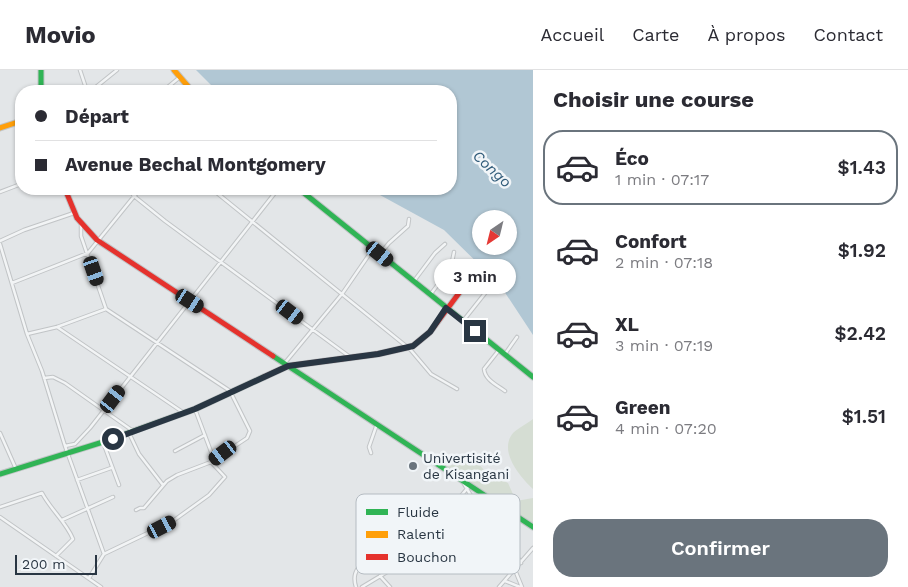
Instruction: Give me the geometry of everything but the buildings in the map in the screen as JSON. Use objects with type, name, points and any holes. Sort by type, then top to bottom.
[{"type":"main road","points":[[41,70],[41,85]]},
{"type":"main road","points":[[174,70],[187,85]]},
{"type":"main road","points":[[0,128],[15,123]]},
{"type":"main road","points":[[67,195],[81,225],[97,240],[483,494]]},
{"type":"main road","points":[[306,195],[533,378]]},
{"type":"main road","points":[[0,474],[129,433],[195,409],[286,365],[378,354],[416,344],[430,332],[474,272]]},
{"type":"main road","points":[[520,518],[533,527]]},
{"type":"street","points":[[80,70],[86,85]]},
{"type":"street","points":[[97,85],[117,70]]},
{"type":"street","points":[[170,85],[180,77]]},
{"type":"street","points":[[0,192],[15,186]]},
{"type":"street","points":[[220,195],[407,346],[431,374],[457,389]]},
{"type":"street","points":[[65,446],[75,444],[104,410],[273,195]]},
{"type":"street","points":[[12,283],[88,253],[134,196],[350,358]]},
{"type":"street","points":[[74,213],[24,230],[0,243],[26,334],[44,378],[65,446],[104,554]]},
{"type":"street","points":[[380,254],[389,242],[408,226],[410,219]]},
{"type":"street","points":[[81,225],[81,236],[106,309],[230,391],[250,434],[235,447],[211,462],[177,475],[163,484],[144,508],[136,510]]},
{"type":"street","points":[[414,282],[435,253],[445,244]]},
{"type":"street","points":[[286,365],[342,294],[373,249]]},
{"type":"street","points":[[430,294],[451,267],[454,252]]},
{"type":"street","points":[[463,321],[486,292]]},
{"type":"street","points":[[26,334],[57,327],[106,309]]},
{"type":"street","points":[[57,327],[184,413]]},
{"type":"street","points":[[505,355],[517,337]]},
{"type":"street","points":[[499,350],[484,373],[487,378],[505,391]]},
{"type":"street","points":[[44,378],[53,377],[65,383],[126,426],[139,454],[163,484]]},
{"type":"street","points":[[223,387],[223,397]]},
{"type":"street","points":[[175,407],[175,416]]},
{"type":"street","points":[[195,409],[213,457],[211,462]]},
{"type":"street","points":[[370,453],[369,447],[377,424]]},
{"type":"street","points":[[126,426],[129,433]]},
{"type":"street","points":[[0,433],[16,469]]},
{"type":"street","points":[[175,451],[205,435]]},
{"type":"street","points":[[102,442],[119,484]]},
{"type":"street","points":[[89,578],[104,554],[173,521],[208,495],[226,477],[211,462]]},
{"type":"street","points":[[77,480],[112,468]]},
{"type":"street","points":[[462,479],[470,494]]},
{"type":"street","points":[[465,494],[470,485]]},
{"type":"street","points":[[0,507],[42,493],[73,539],[56,556]]},
{"type":"street","points":[[62,520],[113,497]]},
{"type":"street","points":[[0,517],[101,587]]},
{"type":"street","points":[[521,562],[533,548]]},
{"type":"street","points":[[356,567],[354,573],[356,587]]},
{"type":"street","points":[[362,587],[383,574]]},
{"type":"street","points":[[499,587],[511,574]]},
{"type":"street","points":[[516,574],[521,587]]},
{"type":"street","points":[[380,576],[390,587]]},
{"type":"street","points":[[505,581],[521,587]]},
{"type":"shaded area","points":[[533,419],[533,489],[522,478],[512,463],[508,448],[509,440],[513,433]]},
{"type":"shaded area","points":[[476,461],[484,470],[481,478],[488,484],[494,476],[508,483],[513,494],[485,494],[446,466]]},
{"type":"shaded area","points":[[533,498],[533,529],[520,520],[520,500]]},
{"type":"water","name":"Congo","points":[[196,70],[533,70],[533,335],[500,285],[444,230],[380,195],[457,195],[457,85],[211,85]]},
{"type":"traffic: fast","points":[[41,70],[41,85]]},
{"type":"traffic: fast","points":[[306,195],[533,377]]},
{"type":"traffic: fast","points":[[273,356],[483,494]]},
{"type":"traffic: fast","points":[[0,474],[103,442],[195,409],[264,377]]},
{"type":"traffic: fast","points":[[520,518],[533,527]]},
{"type":"traffic: slow","points":[[174,70],[187,85]]},
{"type":"traffic: slow","points":[[0,128],[15,123]]},
{"type":"traffic: jam","points":[[67,195],[77,218],[97,240],[273,356]]},
{"type":"traffic: jam","points":[[264,377],[288,366],[378,354],[413,346],[430,332],[474,273]]},
{"type":"place","name":"Univertisité de Kisangani","points":[[413,466]]},
{"type":"route","points":[[113,439],[195,409],[226,396],[230,391],[288,366],[378,354],[406,346],[413,346],[430,332],[446,308],[475,331]]}]
